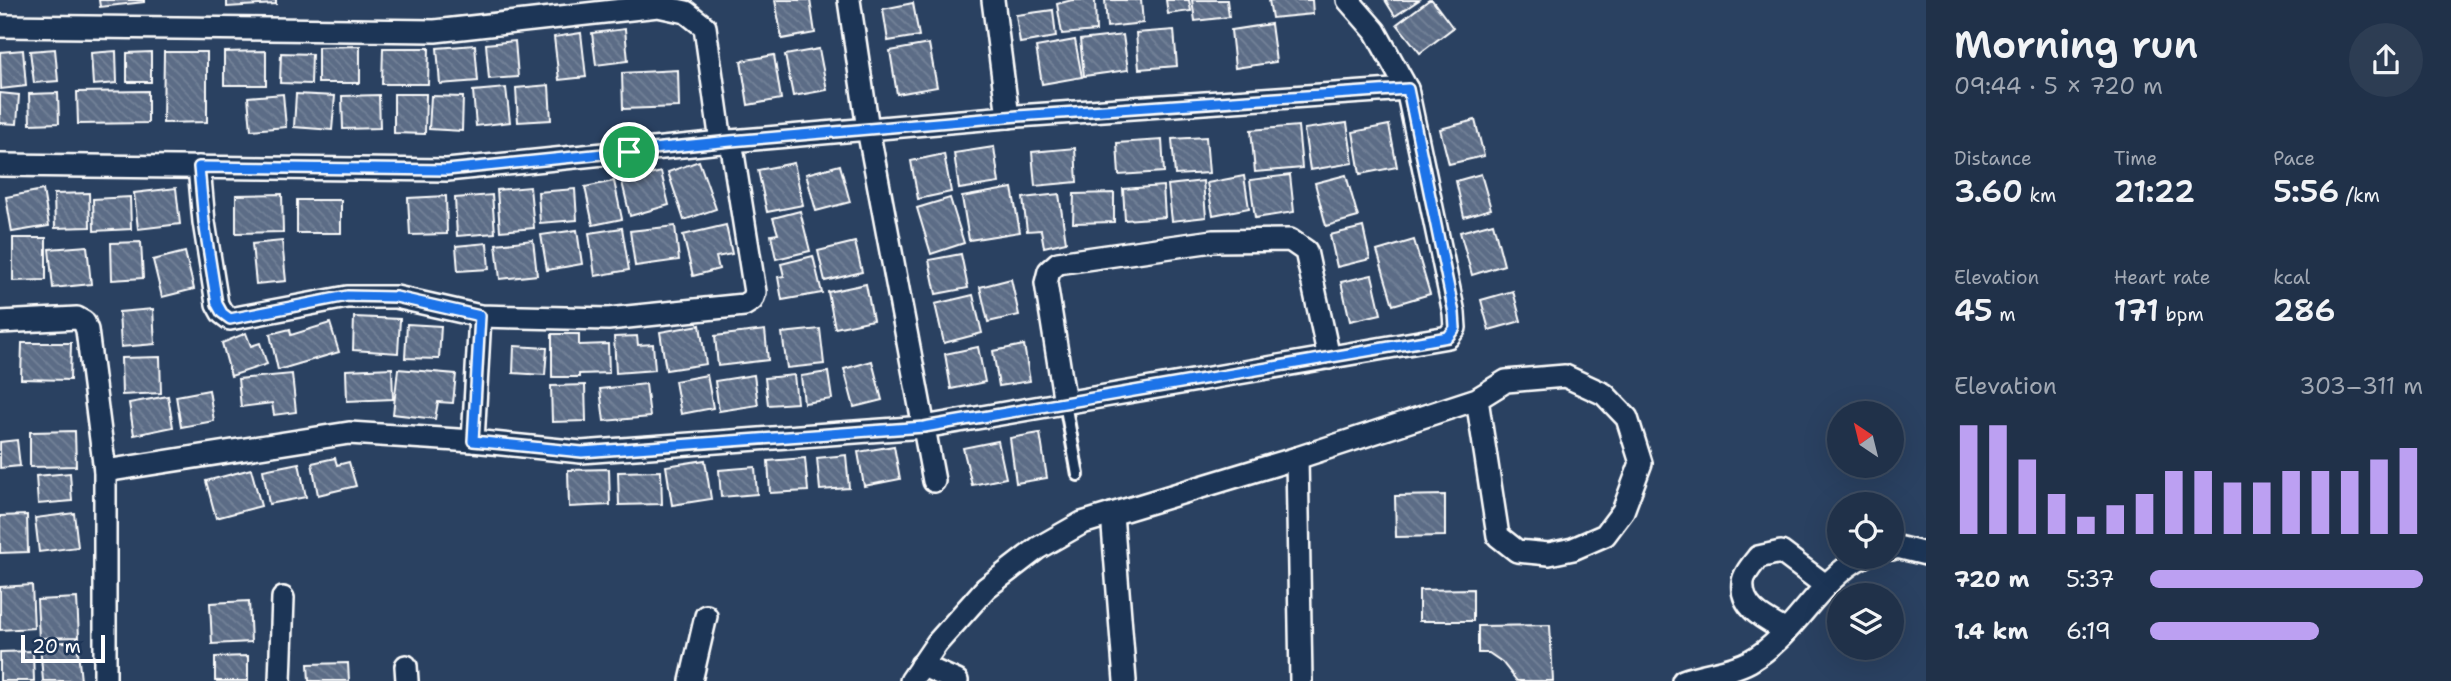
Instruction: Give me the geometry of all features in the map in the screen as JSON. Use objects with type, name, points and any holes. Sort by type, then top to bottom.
[{"type":"street","points":[[849,0],[868,129],[934,481]]},
{"type":"street","points":[[993,0],[1008,117]]},
{"type":"street","points":[[104,471],[349,433],[473,441],[582,452],[924,427],[1448,337],[1455,328],[1454,313],[1408,89],[1375,31],[1348,0]]},
{"type":"street","points":[[0,26],[435,31],[658,6],[686,12],[705,27],[755,292],[752,300],[744,305],[608,319],[480,316],[396,297],[347,296],[230,319],[222,313],[217,304],[204,222],[199,167]]},
{"type":"street","points":[[0,165],[447,170],[1008,117],[1408,89]]},
{"type":"street","points":[[1065,403],[1046,283],[1049,271],[1058,263],[1213,241],[1290,240],[1306,251],[1329,358]]},
{"type":"street","points":[[473,441],[480,316]]},
{"type":"street","points":[[0,323],[77,318],[84,322],[87,330],[104,471],[105,681]]},
{"type":"street","points":[[957,681],[916,673],[937,643],[986,588],[1038,548],[1082,523],[1297,458],[1477,398],[1506,381],[1565,376],[1604,394],[1627,418],[1641,463],[1623,511],[1605,535],[1573,549],[1549,554],[1517,551],[1498,536],[1477,398]]},
{"type":"street","points":[[1297,458],[1301,681]]},
{"type":"street","points":[[1112,514],[1125,681]]},
{"type":"street","points":[[1904,549],[1926,555]]},
{"type":"street","points":[[1786,631],[1753,611],[1744,596],[1743,580],[1758,557],[1781,552],[1825,585]]},
{"type":"street","points":[[1683,681],[1728,670],[1751,661],[1786,631],[1825,585],[1844,569]]},
{"type":"street","points":[[280,681],[282,598]]},
{"type":"street","points":[[691,681],[706,616]]},
{"type":"lane","points":[[1065,403],[1078,475]]},
{"type":"building","points":[[99,0],[144,0],[144,2],[100,7]]},
{"type":"building","points":[[227,0],[276,0],[276,4],[227,7]]},
{"type":"building","points":[[775,0],[810,0],[815,33],[782,39]]},
{"type":"building","points":[[1072,0],[1095,0],[1096,31],[1062,34],[1057,4]]},
{"type":"building","points":[[1105,0],[1141,0],[1143,23],[1107,27]]},
{"type":"building","points":[[1166,0],[1189,0],[1191,11],[1168,14]]},
{"type":"building","points":[[1192,0],[1227,0],[1229,17],[1195,21]]},
{"type":"building","points":[[1269,0],[1312,0],[1313,14],[1272,18]]},
{"type":"building","points":[[1385,0],[1419,0],[1395,16]]},
{"type":"building","points":[[1432,0],[1453,28],[1420,53],[1397,24]]},
{"type":"building","points":[[913,3],[919,36],[888,41],[883,9]]},
{"type":"building","points":[[1053,10],[1056,37],[1020,43],[1016,15]]},
{"type":"building","points":[[1271,24],[1276,62],[1235,68],[1231,30]]},
{"type":"building","points":[[625,29],[628,61],[596,65],[592,33]]},
{"type":"building","points":[[1174,30],[1177,66],[1139,69],[1136,33]]},
{"type":"building","points":[[581,33],[586,77],[559,80],[554,37]]},
{"type":"building","points":[[1123,35],[1128,70],[1084,76],[1080,40]]},
{"type":"building","points":[[1075,40],[1082,77],[1042,84],[1036,47]]},
{"type":"building","points":[[515,41],[518,77],[489,79],[486,44]]},
{"type":"building","points":[[929,44],[937,87],[897,94],[890,51]]},
{"type":"building","points":[[475,45],[478,81],[440,84],[437,48]]},
{"type":"building","points":[[360,46],[360,83],[318,83],[318,47]]},
{"type":"building","points":[[383,48],[429,48],[428,84],[382,84]]},
{"type":"building","points":[[55,49],[58,81],[34,83],[30,51]]},
{"type":"building","points":[[819,49],[827,90],[793,96],[785,55]]},
{"type":"building","points":[[23,50],[26,86],[1,89],[0,52]]},
{"type":"building","points":[[116,51],[117,83],[93,85],[91,53]]},
{"type":"building","points":[[266,51],[266,85],[224,85],[224,52]]},
{"type":"building","points":[[151,52],[151,82],[127,82],[127,53]]},
{"type":"building","points":[[164,52],[207,52],[207,122],[163,123]]},
{"type":"building","points":[[281,53],[312,54],[311,84],[280,83]]},
{"type":"building","points":[[774,55],[781,99],[748,105],[741,61]]},
{"type":"building","points":[[678,70],[679,107],[623,109],[622,73]]},
{"type":"building","points":[[549,85],[551,120],[518,122],[516,88]]},
{"type":"building","points":[[506,88],[510,122],[476,126],[473,91]]},
{"type":"building","points":[[148,91],[148,123],[78,124],[77,92]]},
{"type":"building","points":[[0,93],[19,95],[17,124],[0,123]]},
{"type":"building","points":[[58,93],[59,123],[30,124],[29,94]]},
{"type":"building","points":[[283,94],[286,127],[251,130],[248,97]]},
{"type":"building","points":[[296,94],[335,96],[332,130],[294,127]]},
{"type":"building","points":[[394,94],[426,94],[425,134],[394,133]]},
{"type":"building","points":[[379,95],[380,128],[343,129],[342,96]]},
{"type":"building","points":[[431,96],[463,97],[462,131],[429,129]]},
{"type":"building","points":[[1475,120],[1484,156],[1449,164],[1440,129]]},
{"type":"building","points":[[1347,123],[1353,163],[1310,170],[1304,129]]},
{"type":"building","points":[[1389,125],[1397,167],[1360,174],[1353,132]]},
{"type":"building","points":[[1298,126],[1302,168],[1255,172],[1251,130]]},
{"type":"building","points":[[1206,137],[1209,173],[1175,175],[1172,139]]},
{"type":"building","points":[[1162,140],[1164,172],[1119,175],[1117,143]]},
{"type":"building","points":[[994,147],[999,183],[959,189],[954,153]]},
{"type":"building","points":[[1075,148],[1077,182],[1035,186],[1032,152]]},
{"type":"building","points":[[944,154],[951,192],[918,199],[911,161]]},
{"type":"building","points":[[699,161],[716,209],[684,220],[668,172]]},
{"type":"building","points":[[794,163],[803,205],[767,212],[758,170]]},
{"type":"building","points":[[840,165],[850,202],[816,211],[806,174]]},
{"type":"building","points":[[661,172],[669,205],[630,216],[622,182]]},
{"type":"building","points":[[1481,174],[1491,209],[1464,217],[1456,181]]},
{"type":"building","points":[[1290,175],[1294,212],[1255,218],[1250,180]]},
{"type":"building","points":[[1346,175],[1358,217],[1326,226],[1315,183]]},
{"type":"building","points":[[1244,176],[1249,208],[1213,215],[1207,183]]},
{"type":"building","points":[[614,181],[622,219],[593,225],[585,187]]},
{"type":"building","points":[[1203,181],[1206,217],[1172,221],[1168,185]]},
{"type":"building","points":[[1163,186],[1165,217],[1125,220],[1123,189]]},
{"type":"building","points":[[530,187],[534,228],[500,231],[497,190]]},
{"type":"building","points":[[176,188],[180,224],[138,229],[134,193]]},
{"type":"building","points":[[1012,188],[1020,232],[969,240],[962,197]]},
{"type":"building","points":[[575,189],[577,220],[540,223],[538,192]]},
{"type":"building","points":[[43,190],[49,226],[12,232],[6,197]]},
{"type":"building","points":[[89,193],[90,227],[55,228],[54,194]]},
{"type":"building","points":[[1114,193],[1114,222],[1073,223],[1074,194]]},
{"type":"building","points":[[282,194],[283,232],[236,233],[236,195]]},
{"type":"building","points":[[1059,194],[1066,242],[1044,247],[1041,230],[1027,231],[1023,198]]},
{"type":"building","points":[[492,195],[495,233],[457,236],[455,198]]},
{"type":"building","points":[[446,196],[447,234],[410,235],[408,198]]},
{"type":"building","points":[[130,197],[131,229],[94,231],[93,199]]},
{"type":"building","points":[[950,198],[964,243],[931,254],[917,208]]},
{"type":"building","points":[[297,200],[341,200],[341,233],[297,233]]},
{"type":"building","points":[[800,211],[810,251],[776,259],[771,235],[778,234],[773,218]]},
{"type":"building","points":[[1493,223],[1504,265],[1472,275],[1460,232]]},
{"type":"building","points":[[726,225],[732,254],[716,257],[719,269],[693,276],[683,235]]},
{"type":"building","points":[[675,226],[679,260],[635,266],[630,231]]},
{"type":"building","points":[[1363,227],[1370,259],[1337,267],[1330,235]]},
{"type":"building","points":[[622,228],[629,270],[595,276],[589,233]]},
{"type":"building","points":[[577,230],[582,264],[547,270],[541,235]]},
{"type":"building","points":[[13,238],[46,238],[46,280],[13,281]]},
{"type":"building","points":[[533,240],[537,275],[500,279],[496,244]]},
{"type":"building","points":[[1414,240],[1430,294],[1393,305],[1377,251]]},
{"type":"building","points":[[282,241],[286,281],[256,284],[252,244]]},
{"type":"building","points":[[141,242],[143,278],[112,280],[111,243]]},
{"type":"building","points":[[855,242],[862,272],[825,281],[818,251]]},
{"type":"building","points":[[487,243],[489,269],[458,271],[456,246]]},
{"type":"building","points":[[87,246],[91,284],[53,288],[49,249]]},
{"type":"building","points":[[185,252],[194,289],[162,297],[153,260]]},
{"type":"building","points":[[961,254],[968,288],[936,294],[929,260]]},
{"type":"building","points":[[813,256],[822,293],[782,300],[778,277],[784,276],[781,264]]},
{"type":"building","points":[[1372,275],[1381,314],[1350,321],[1341,282]]},
{"type":"building","points":[[1011,279],[1019,315],[988,322],[980,287]]},
{"type":"building","points":[[866,284],[873,320],[835,328],[828,292]]},
{"type":"building","points":[[1513,291],[1521,321],[1489,330],[1481,300]]},
{"type":"building","points":[[973,295],[982,333],[944,343],[935,304]]},
{"type":"building","points":[[153,309],[155,344],[121,347],[119,312]]},
{"type":"building","points":[[354,317],[400,319],[398,353],[353,350]]},
{"type":"building","points":[[330,323],[339,352],[278,370],[270,334],[290,329],[291,335]]},
{"type":"building","points":[[407,324],[441,326],[439,359],[405,358]]},
{"type":"building","points":[[700,325],[706,364],[666,370],[660,332]]},
{"type":"building","points":[[820,329],[824,364],[787,368],[782,333]]},
{"type":"building","points":[[765,330],[768,360],[718,366],[715,336]]},
{"type":"building","points":[[246,333],[251,346],[260,343],[267,364],[231,376],[222,343]]},
{"type":"building","points":[[552,334],[579,334],[579,345],[608,344],[609,373],[552,377]]},
{"type":"building","points":[[637,336],[638,345],[653,344],[655,370],[616,373],[614,337]]},
{"type":"building","points":[[22,343],[71,343],[70,380],[21,379]]},
{"type":"building","points":[[1024,345],[1030,381],[999,386],[993,351]]},
{"type":"building","points":[[514,346],[547,348],[545,375],[513,373]]},
{"type":"building","points":[[978,347],[985,382],[951,389],[945,354]]},
{"type":"building","points":[[160,357],[161,393],[122,395],[121,358]]},
{"type":"building","points":[[872,361],[882,400],[854,407],[844,369]]},
{"type":"building","points":[[392,368],[393,399],[347,401],[346,370]]},
{"type":"building","points":[[398,369],[456,374],[453,403],[438,402],[435,419],[393,414]]},
{"type":"building","points":[[828,372],[832,399],[804,403],[801,376]]},
{"type":"building","points":[[292,374],[296,412],[274,415],[272,403],[241,407],[238,379]]},
{"type":"building","points":[[707,375],[713,408],[681,414],[675,381]]},
{"type":"building","points":[[754,375],[758,405],[719,411],[715,381]]},
{"type":"building","points":[[794,375],[797,403],[768,405],[765,378]]},
{"type":"building","points":[[646,384],[650,417],[604,421],[600,389]]},
{"type":"building","points":[[585,385],[586,421],[552,422],[551,386]]},
{"type":"building","points":[[209,390],[214,421],[181,427],[176,396]]},
{"type":"building","points":[[168,396],[173,427],[134,435],[129,403]]},
{"type":"building","points":[[75,431],[76,466],[30,467],[30,432]]},
{"type":"building","points":[[1040,433],[1047,478],[1016,483],[1010,438]]},
{"type":"building","points":[[17,440],[20,466],[0,468],[0,442]]},
{"type":"building","points":[[998,441],[1006,478],[972,485],[963,448]]},
{"type":"building","points":[[894,446],[900,479],[864,486],[858,452]]},
{"type":"building","points":[[846,455],[849,488],[820,490],[817,458]]},
{"type":"building","points":[[335,458],[337,465],[349,462],[356,486],[318,495],[312,463]]},
{"type":"building","points":[[805,458],[808,491],[770,493],[768,461]]},
{"type":"building","points":[[705,460],[711,499],[672,505],[666,466]]},
{"type":"building","points":[[299,463],[306,497],[269,504],[263,470]]},
{"type":"building","points":[[755,467],[757,494],[721,497],[719,470]]},
{"type":"building","points":[[251,469],[261,506],[216,518],[206,481]]},
{"type":"building","points":[[609,469],[610,505],[569,507],[568,470]]},
{"type":"building","points":[[661,471],[662,504],[619,505],[618,472]]},
{"type":"building","points":[[70,473],[72,501],[38,504],[36,476]]},
{"type":"building","points":[[1445,495],[1445,536],[1396,537],[1395,496]]},
{"type":"building","points":[[74,513],[78,547],[39,552],[35,518]]},
{"type":"building","points":[[27,515],[28,552],[0,553],[0,516]]},
{"type":"building","points":[[32,585],[34,628],[0,630],[0,587]]},
{"type":"building","points":[[1473,589],[1473,621],[1419,621],[1419,590]]},
{"type":"building","points":[[77,598],[79,637],[39,638],[37,600]]},
{"type":"building","points":[[249,601],[251,642],[212,644],[210,603]]},
{"type":"building","points":[[1550,625],[1553,681],[1517,681],[1502,662],[1489,653],[1478,653],[1478,626]]},
{"type":"building","points":[[77,641],[81,681],[43,681],[40,644]]},
{"type":"building","points":[[33,651],[34,681],[0,681],[0,652]]},
{"type":"building","points":[[248,656],[248,681],[215,681],[215,657]]},
{"type":"building","points":[[348,663],[349,681],[309,681],[308,664]]},
{"type":"route","points":[[1408,89],[1455,328],[1448,337],[924,427],[582,452],[473,441],[480,316],[396,297],[347,296],[230,319],[222,313],[217,304],[204,222],[199,167],[447,170],[629,152],[1018,116],[1408,89]]}]
